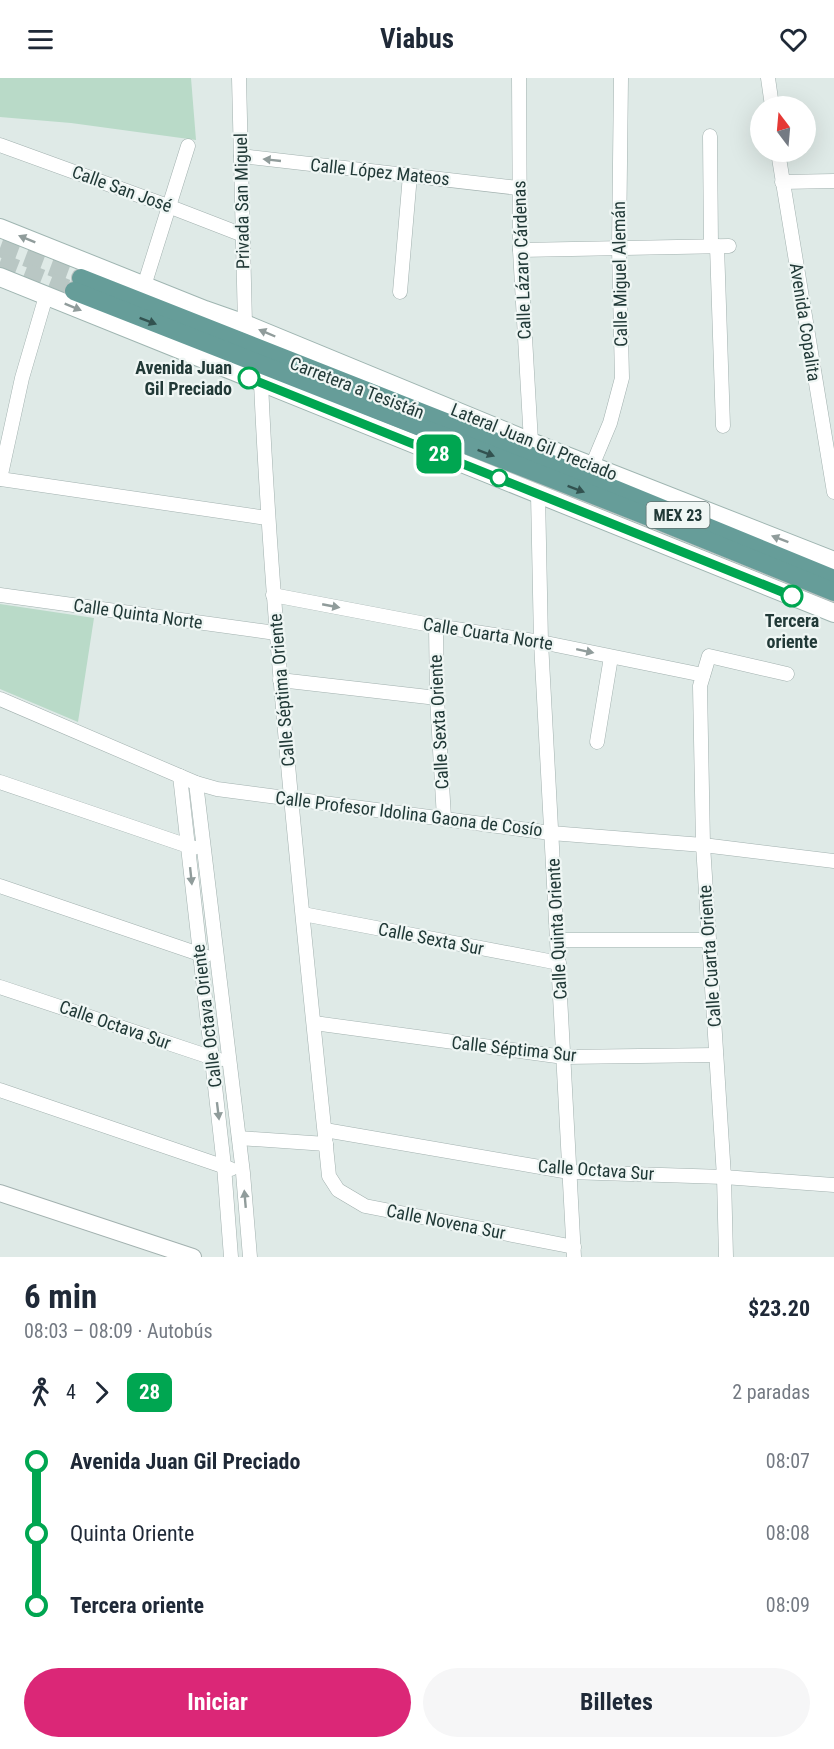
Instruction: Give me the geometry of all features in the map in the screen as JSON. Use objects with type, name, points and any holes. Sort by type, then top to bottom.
[{"type":"main road","name":"Lateral Juan Gil Preciado","points":[[0,228],[245,324],[531,442],[834,561]]},
{"type":"main road","points":[[0,277],[834,613]]},
{"type":"main road","name":"Carretera a Tesistán","points":[[834,579],[605,485],[78,285],[834,592]]},
{"type":"street","name":"Privada San Miguel","points":[[239,78],[245,324]]},
{"type":"street","name":"Calle Lázaro Cárdenas","points":[[519,78],[520,250],[531,442]]},
{"type":"street","name":"Calle Miguel Alemán","points":[[592,466],[610,423],[622,378],[619,248],[621,78]]},
{"type":"street","points":[[768,78],[771,96]]},
{"type":"street","points":[[710,136],[719,246],[723,426]]},
{"type":"street","name":"Calle San José","points":[[0,145],[243,235]]},
{"type":"street","points":[[144,286],[188,146]]},
{"type":"street","name":"Calle López Mateos","points":[[241,156],[518,188]]},
{"type":"street","name":"Avenida Copalita","points":[[779,162],[829,429],[834,492]]},
{"type":"street","points":[[400,292],[410,175]]},
{"type":"street","points":[[782,182],[834,181]]},
{"type":"street","points":[[520,250],[719,246]]},
{"type":"street","points":[[46,296],[22,378],[0,478],[267,518]]},
{"type":"street","name":"Calle Séptima Oriente","points":[[261,382],[267,518],[280,680],[329,1176]]},
{"type":"street","name":"Calle Quinta Oriente","points":[[538,494],[541,642],[574,1252]]},
{"type":"street","name":"Calle Quinta Norte","points":[[0,595],[276,633]]},
{"type":"street","name":"Calle Cuarta Norte","points":[[273,595],[436,626],[541,642],[703,675]]},
{"type":"street","name":"Calle Sexta Oriente","points":[[436,626],[437,698],[444,818]]},
{"type":"street","name":"Calle Cuarta Oriente","points":[[726,1257],[724,1177],[703,845],[700,686],[709,656],[787,674]]},
{"type":"street","points":[[597,742],[611,657]]},
{"type":"street","points":[[280,680],[437,698]]},
{"type":"street","name":"Calle Profesor Idolina Gaona de Cosío","points":[[0,699],[196,783],[237,792],[551,833],[703,845],[834,861]]},
{"type":"street","name":"Calle Octava Oriente","points":[[180,776],[224,1166],[231,1257]]},
{"type":"street","points":[[0,782],[204,852]]},
{"type":"street","name":"Calle Octava Oriente","points":[[196,783],[243,1173],[250,1257]]},
{"type":"street","points":[[0,886],[217,960]]},
{"type":"street","name":"Calle Sexta Sur","points":[[303,914],[559,963]]},
{"type":"street","points":[[558,940],[709,940]]},
{"type":"street","name":"Calle Octava Sur","points":[[0,987],[230,1064]]},
{"type":"street","name":"Calle Séptima Sur","points":[[314,1023],[564,1057],[716,1055]]},
{"type":"street","points":[[0,1090],[243,1173]]},
{"type":"street","points":[[239,1138],[325,1137]]},
{"type":"street","name":"Calle Octava Sur","points":[[325,1137],[569,1172],[724,1177],[834,1185]]},
{"type":"street","name":"Calle Novena Sur","points":[[329,1176],[338,1190],[365,1206],[574,1252]]},
{"type":"street","points":[[0,1193],[193,1257]]},
{"type":"green space","points":[[0,78],[191,78],[196,140],[71,123],[0,117]]},
{"type":"green space","points":[[0,604],[94,618],[78,722],[0,689]]},
{"type":"tunnel","points":[[0,248],[81,278]]},
{"type":"tunnel","points":[[0,262],[74,291]]},
{"type":"bus line","name":"28","points":[[249,378],[792,596]]},
{"type":"place","name":"Avenida Juan Gil Preciado","points":[[249,378]]},
{"type":"place","name":"Tercera oriente","points":[[792,596]]}]
